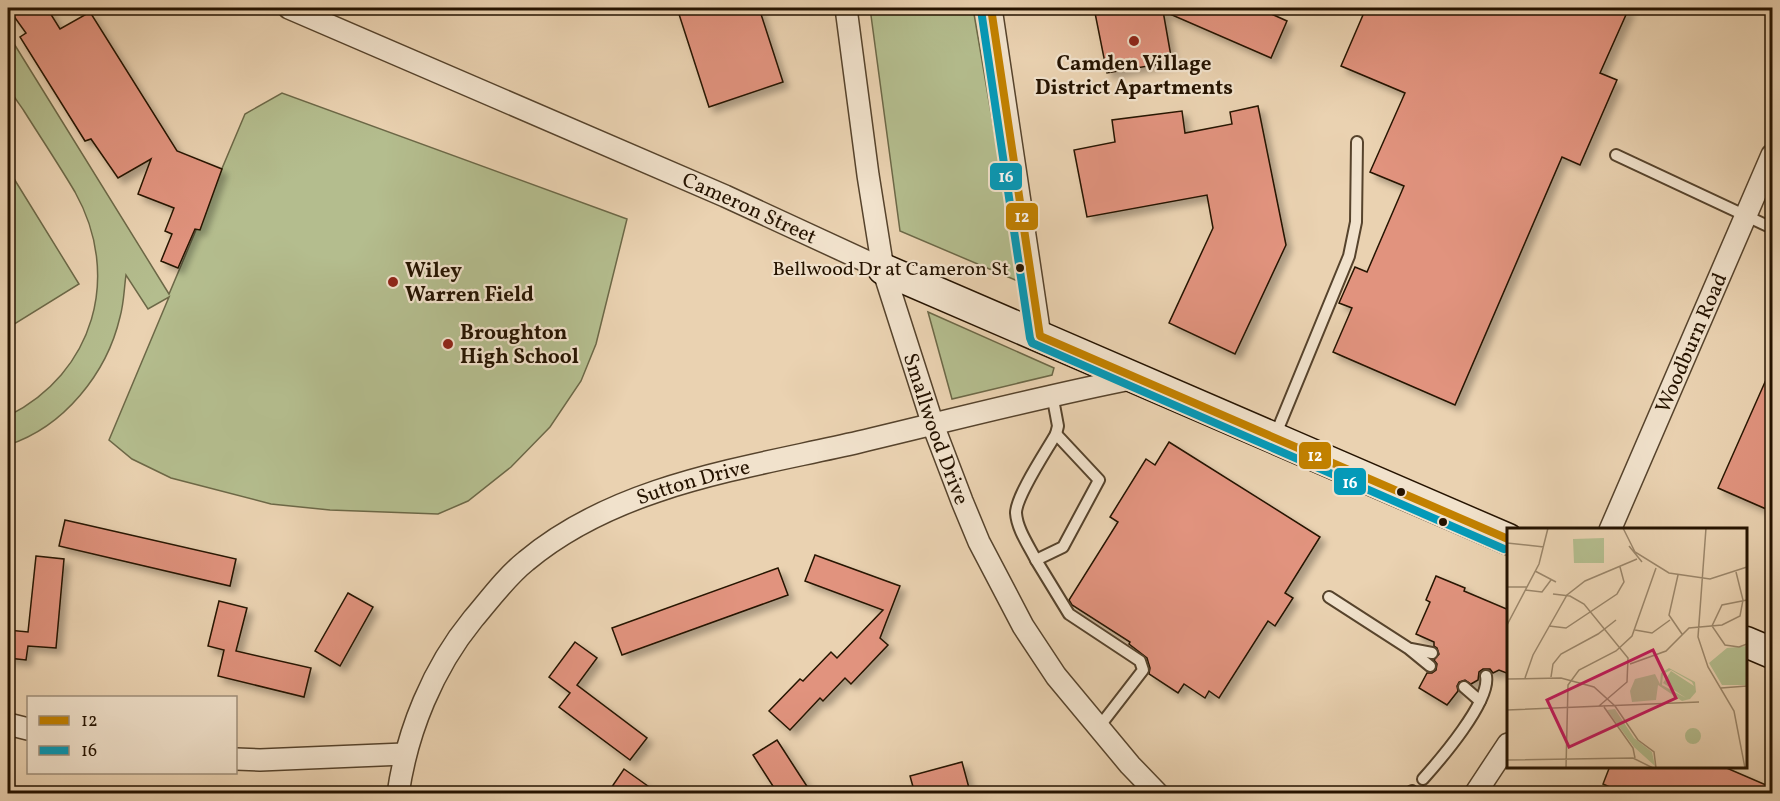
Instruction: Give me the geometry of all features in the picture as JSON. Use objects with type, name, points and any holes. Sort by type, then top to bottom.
[{"type":"street","name":"Cameron Street","points":[[289,8],[1507,538]]},
{"type":"street","name":"Smallwood Drive","points":[[846,8],[883,268],[933,425],[979,542],[1023,626],[1056,676],[1158,794]]},
{"type":"street","points":[[991,8],[1040,336]]},
{"type":"street","name":"Woodburn Road","points":[[1611,528],[1773,155]]},
{"type":"street","name":"Sutton Drive","points":[[398,794],[404,754],[425,700],[446,657],[493,595],[525,562],[563,535],[605,512],[648,495],[697,480],[933,425],[1052,394],[1137,378]]},
{"type":"street","points":[[1747,642],[1773,654]]},
{"type":"street","points":[[8,724],[27,729]]},
{"type":"street","points":[[1475,794],[1507,747]]},
{"type":"street","points":[[237,759],[404,754]]},
{"type":"lane","points":[[1275,437],[1348,256],[1356,222],[1357,142]]},
{"type":"lane","points":[[1616,155],[1773,228]]},
{"type":"lane","points":[[1052,394],[1058,426],[1056,434],[1028,483],[1016,511],[1019,525],[1036,560],[1069,614],[1140,661],[1143,670],[1099,727]]},
{"type":"lane","points":[[1036,560],[1063,547],[1100,480],[1056,434]]},
{"type":"lane","points":[[1329,597],[1408,648],[1430,666]]},
{"type":"lane","points":[[1408,648],[1432,653]]},
{"type":"lane","points":[[1423,779],[1468,722],[1486,685],[1486,676]]},
{"type":"lane","points":[[1464,687],[1480,700]]},
{"type":"green space","points":[[870,8],[973,8],[1020,282],[900,231]]},
{"type":"green space","name":"Wiley Warren Field","points":[[8,34],[169,294],[245,114],[282,93],[627,219],[596,344],[581,381],[550,427],[511,467],[468,501],[438,514],[330,510],[271,504],[171,478],[132,459],[109,440],[169,297],[148,309],[126,275],[121,312],[114,338],[94,377],[65,411],[28,437],[8,445],[8,416],[37,397],[61,375],[79,348],[91,319],[97,288],[96,256],[89,224],[75,192],[9,87],[7,79]]},
{"type":"green space","points":[[8,169],[79,284],[8,328]]},
{"type":"green space","points":[[928,312],[1054,368],[1052,375],[952,399]]},
{"type":"building","points":[[8,8],[47,8],[60,29],[90,12],[177,151],[222,169],[200,230],[195,229],[178,268],[161,261],[172,234],[165,231],[174,208],[138,194],[151,159],[118,178],[91,139],[85,141],[20,37],[26,33]]},
{"type":"building","points":[[677,8],[759,8],[783,82],[709,107]]},
{"type":"building","name":"Camden Village District Apartments","points":[[1094,8],[1258,8],[1287,21],[1271,58],[1163,11],[1172,62],[1107,73]]},
{"type":"building","points":[[1366,8],[1629,8],[1600,73],[1617,80],[1580,165],[1562,157],[1455,405],[1333,352],[1352,308],[1339,303],[1355,267],[1367,272],[1404,186],[1370,172],[1405,93],[1341,66]]},
{"type":"building","points":[[1258,106],[1286,245],[1235,354],[1169,323],[1213,228],[1207,195],[1087,217],[1074,150],[1115,142],[1112,120],[1182,111],[1185,133],[1232,124],[1230,112]]},
{"type":"building","points":[[1773,364],[1773,512],[1718,488]]},
{"type":"building","points":[[1169,442],[1320,537],[1285,593],[1293,598],[1275,626],[1268,621],[1219,698],[1209,691],[1205,698],[1184,684],[1178,693],[1149,674],[1147,658],[1129,644],[1130,642],[1072,605],[1069,600],[1118,522],[1110,517],[1146,459],[1155,465]]},
{"type":"building","points":[[65,520],[236,559],[230,586],[59,546]]},
{"type":"building","points":[[815,555],[900,586],[880,638],[888,645],[851,684],[845,678],[823,701],[820,698],[790,730],[769,711],[800,679],[803,681],[831,652],[837,658],[883,610],[805,581]]},
{"type":"building","points":[[36,556],[64,559],[56,648],[28,646],[26,660],[8,658],[8,630],[28,632]]},
{"type":"building","points":[[778,568],[788,595],[622,655],[612,628]]},
{"type":"building","points":[[1436,576],[1507,609],[1507,673],[1499,670],[1493,673],[1490,669],[1483,669],[1479,672],[1478,680],[1471,684],[1465,680],[1459,682],[1458,691],[1447,705],[1419,688],[1427,673],[1436,670],[1437,664],[1434,660],[1439,654],[1434,642],[1416,634],[1430,602],[1426,600]]},
{"type":"building","points":[[348,593],[373,607],[340,666],[315,651]]},
{"type":"building","points":[[219,601],[247,608],[236,651],[311,668],[304,697],[218,676],[224,650],[208,646]]},
{"type":"building","points":[[575,642],[597,658],[577,685],[647,738],[630,760],[559,707],[570,693],[549,677]]},
{"type":"building","points":[[777,740],[812,794],[778,794],[753,755]]},
{"type":"building","points":[[962,762],[969,788],[950,794],[915,794],[910,776]]},
{"type":"building","points":[[1609,768],[1727,768],[1773,788],[1773,794],[1625,794],[1603,784]]},
{"type":"building","points":[[624,769],[659,794],[607,794]]},
{"type":"transit line","name":"12","points":[[991,8],[1040,336],[1507,539]]},
{"type":"transit line","name":"16","points":[[981,10],[1032,343],[1504,549]]},
{"type":"place","name":"Camden Village District Apartments","points":[[1134,41]]},
{"type":"place","name":"Bellwood Dr at Cameron St","points":[[1020,268]]},
{"type":"place","name":"Wiley Warren Field","points":[[393,282]]},
{"type":"place","name":"Broughton High School","points":[[448,344]]}]
